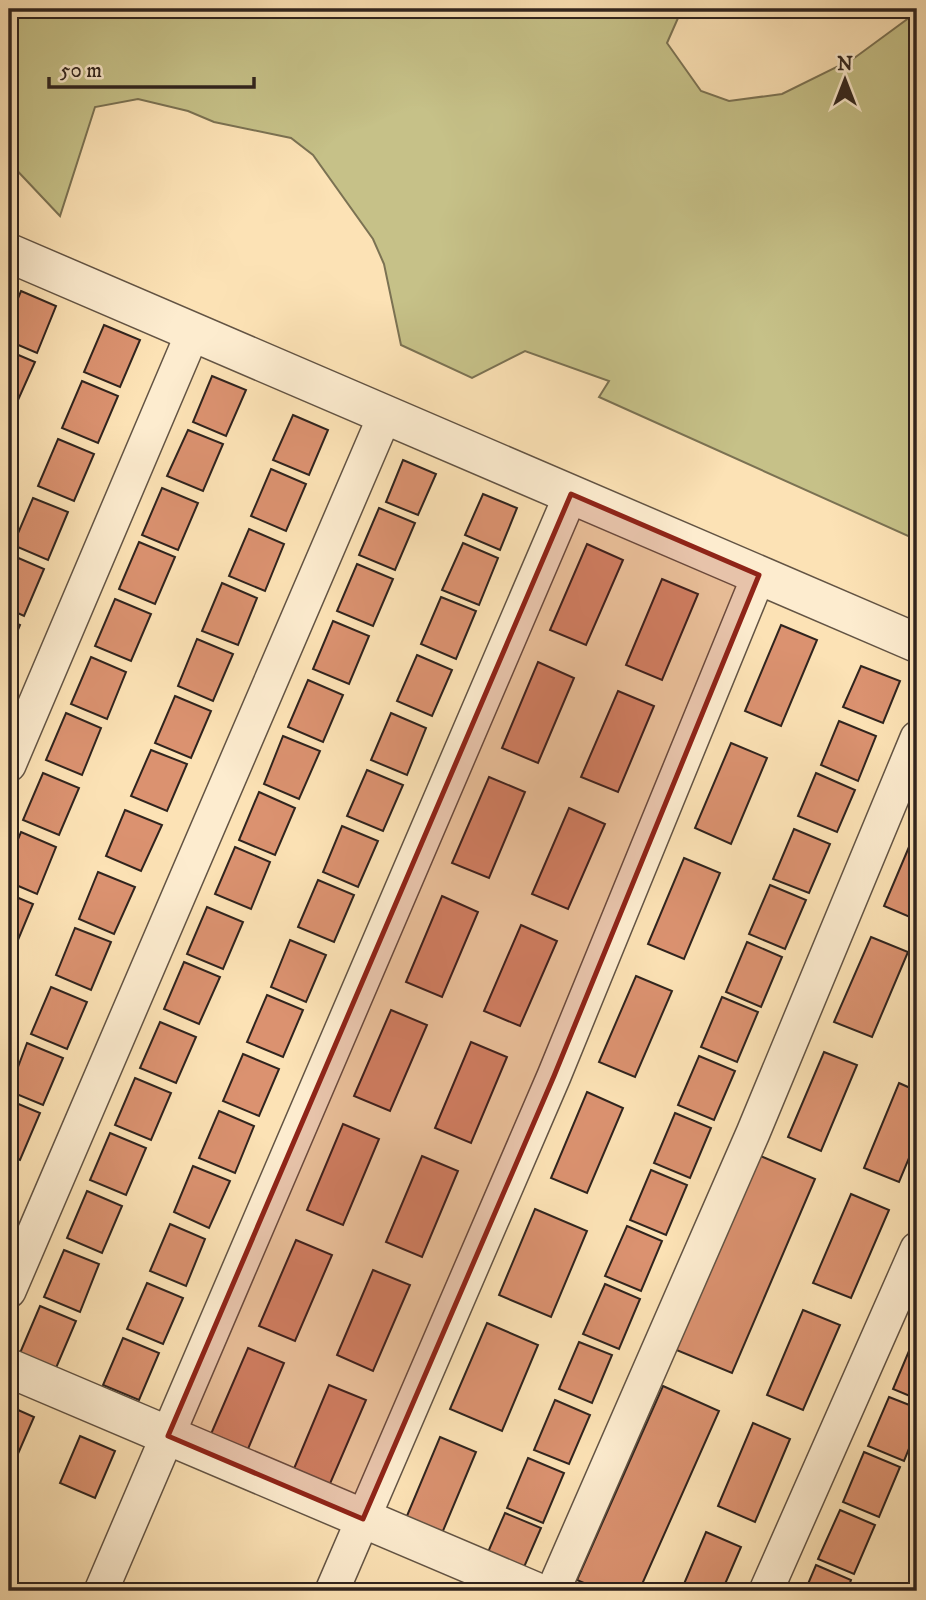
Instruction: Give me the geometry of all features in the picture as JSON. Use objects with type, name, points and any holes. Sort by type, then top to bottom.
[{"type":"street","points":[[9,253],[917,643]]},
{"type":"street","points":[[9,765],[192,332]]},
{"type":"street","points":[[9,1291],[385,415]]},
{"type":"street","points":[[101,1591],[571,494]]},
{"type":"street","points":[[332,1591],[554,1076],[758,575]]},
{"type":"street","points":[[553,1591],[753,1133],[917,738]]},
{"type":"street","points":[[766,1591],[917,1250]]},
{"type":"street","points":[[9,1368],[534,1591]]},
{"type":"highlighted area","points":[[571,494],[759,575],[554,1076],[363,1519],[168,1436]]},
{"type":"shaded area","points":[[12,9],[693,9],[678,18],[667,43],[701,91],[729,101],[782,94],[853,59],[917,12],[917,540],[599,397],[609,381],[525,351],[472,378],[401,345],[384,264],[373,239],[313,155],[291,138],[214,122],[188,111],[138,99],[95,107],[60,216],[9,162],[9,15]]},
{"type":"building","points":[[21,291],[56,306],[37,353],[9,341],[9,320]]},
{"type":"building","points":[[104,325],[140,340],[120,387],[84,372]]},
{"type":"building","points":[[9,351],[35,362],[14,409],[9,407]]},
{"type":"building","points":[[212,376],[246,390],[226,436],[193,422]]},
{"type":"building","points":[[82,381],[118,396],[98,443],[62,428]]},
{"type":"building","points":[[293,415],[328,430],[309,475],[273,460]]},
{"type":"building","points":[[188,430],[223,444],[203,491],[167,476]]},
{"type":"building","points":[[58,439],[94,454],[74,501],[38,486]]},
{"type":"building","points":[[403,460],[436,474],[418,515],[386,502]]},
{"type":"building","points":[[271,469],[306,484],[286,531],[251,516]]},
{"type":"building","points":[[162,488],[198,503],[178,550],[142,535]]},
{"type":"building","points":[[483,494],[517,508],[500,550],[465,535]]},
{"type":"building","points":[[33,498],[68,512],[48,560],[13,545]]},
{"type":"building","points":[[379,508],[415,523],[395,570],[359,555]]},
{"type":"building","points":[[249,529],[284,544],[265,591],[229,576]]},
{"type":"building","points":[[139,542],[175,557],[155,604],[119,589]]},
{"type":"building","points":[[463,543],[498,558],[479,605],[442,590]]},
{"type":"building","points":[[587,544],[623,560],[586,645],[550,630]]},
{"type":"building","points":[[9,554],[44,569],[24,616],[9,609]]},
{"type":"building","points":[[357,564],[393,579],[373,626],[337,611]]},
{"type":"building","points":[[662,579],[698,594],[662,680],[626,665]]},
{"type":"building","points":[[222,583],[257,598],[238,645],[202,631]]},
{"type":"building","points":[[441,597],[476,611],[456,659],[421,644]]},
{"type":"building","points":[[115,599],[151,614],[131,661],[95,646]]},
{"type":"building","points":[[9,620],[20,625],[9,651]]},
{"type":"building","points":[[333,621],[369,636],[349,684],[313,669]]},
{"type":"building","points":[[781,625],[817,640],[781,726],[745,711]]},
{"type":"building","points":[[197,639],[233,654],[213,701],[178,686]]},
{"type":"building","points":[[417,655],[452,670],[432,716],[397,701]]},
{"type":"building","points":[[91,657],[126,672],[107,719],[71,704]]},
{"type":"building","points":[[538,662],[574,678],[538,763],[502,748]]},
{"type":"building","points":[[861,666],[900,681],[883,723],[843,707]]},
{"type":"building","points":[[308,680],[343,695],[323,742],[288,727]]},
{"type":"building","points":[[618,691],[654,706],[618,792],[581,777]]},
{"type":"building","points":[[175,696],[211,711],[191,758],[155,743]]},
{"type":"building","points":[[66,713],[101,728],[82,775],[46,760]]},
{"type":"building","points":[[391,713],[426,728],[407,775],[371,760]]},
{"type":"building","points":[[839,721],[876,736],[858,781],[821,765]]},
{"type":"building","points":[[283,736],[320,751],[299,799],[264,784]]},
{"type":"building","points":[[731,743],[767,758],[731,844],[695,828]]},
{"type":"building","points":[[151,750],[187,764],[167,811],[131,796]]},
{"type":"building","points":[[367,770],[403,785],[383,831],[347,816]]},
{"type":"building","points":[[43,773],[79,788],[59,835],[23,820]]},
{"type":"building","points":[[816,773],[855,790],[837,832],[798,816]]},
{"type":"building","points":[[489,777],[525,792],[489,878],[452,863]]},
{"type":"building","points":[[259,792],[295,808],[275,855],[239,840]]},
{"type":"building","points":[[569,808],[605,824],[568,909],[532,894]]},
{"type":"building","points":[[125,810],[162,825],[141,871],[106,856]]},
{"type":"building","points":[[342,826],[378,841],[358,887],[323,872]]},
{"type":"building","points":[[917,828],[917,920],[884,906]]},
{"type":"building","points":[[794,829],[830,844],[809,893],[773,879]]},
{"type":"building","points":[[21,832],[56,847],[37,894],[9,882],[9,861]]},
{"type":"building","points":[[235,847],[270,862],[251,909],[215,894]]},
{"type":"building","points":[[684,858],[720,873],[684,959],[648,944]]},
{"type":"building","points":[[98,872],[135,887],[114,934],[79,919]]},
{"type":"building","points":[[318,880],[354,895],[334,942],[298,927]]},
{"type":"building","points":[[770,885],[806,900],[785,949],[749,934]]},
{"type":"building","points":[[9,894],[33,904],[13,952],[9,950]]},
{"type":"building","points":[[442,896],[478,912],[442,997],[406,982]]},
{"type":"building","points":[[207,907],[243,922],[223,969],[187,954]]},
{"type":"building","points":[[521,925],[557,941],[520,1026],[484,1011]]},
{"type":"building","points":[[75,928],[111,942],[91,990],[56,975]]},
{"type":"building","points":[[871,937],[908,952],[872,1037],[834,1022]]},
{"type":"building","points":[[290,940],[326,955],[306,1002],[271,987]]},
{"type":"building","points":[[747,942],[782,957],[761,1007],[726,992]]},
{"type":"building","points":[[184,962],[220,977],[199,1024],[164,1009]]},
{"type":"building","points":[[636,976],[672,991],[635,1077],[599,1062]]},
{"type":"building","points":[[51,987],[87,1002],[67,1049],[31,1034]]},
{"type":"building","points":[[267,995],[303,1010],[283,1057],[247,1042]]},
{"type":"building","points":[[722,997],[758,1012],[737,1062],[701,1047]]},
{"type":"building","points":[[391,1010],[427,1025],[390,1111],[354,1096]]},
{"type":"building","points":[[160,1022],[196,1037],[176,1083],[140,1068]]},
{"type":"building","points":[[917,1039],[917,1059],[910,1056]]},
{"type":"building","points":[[471,1042],[507,1057],[471,1143],[435,1128]]},
{"type":"building","points":[[27,1043],[63,1058],[43,1105],[9,1091]]},
{"type":"building","points":[[824,1052],[857,1065],[821,1151],[788,1137]]},
{"type":"building","points":[[243,1054],[279,1069],[259,1116],[223,1101]]},
{"type":"building","points":[[699,1056],[735,1071],[714,1120],[678,1105]]},
{"type":"building","points":[[135,1078],[171,1093],[151,1140],[115,1125]]},
{"type":"building","points":[[899,1083],[917,1091],[917,1139],[899,1182],[864,1168]]},
{"type":"building","points":[[587,1092],[623,1108],[587,1193],[551,1178]]},
{"type":"building","points":[[9,1100],[40,1113],[20,1160],[9,1155]]},
{"type":"building","points":[[219,1111],[254,1126],[235,1173],[199,1158]]},
{"type":"building","points":[[675,1113],[711,1128],[690,1178],[654,1163]]},
{"type":"building","points":[[343,1124],[379,1139],[343,1225],[307,1210]]},
{"type":"building","points":[[110,1133],[146,1148],[126,1195],[90,1180]]},
{"type":"building","points":[[758,1155],[815,1179],[732,1373],[674,1349]]},
{"type":"building","points":[[422,1156],[458,1171],[422,1257],[386,1242]]},
{"type":"building","points":[[9,1166],[16,1169],[9,1186]]},
{"type":"building","points":[[193,1166],[230,1181],[209,1228],[174,1212]]},
{"type":"building","points":[[651,1170],[687,1185],[666,1235],[630,1220]]},
{"type":"building","points":[[87,1191],[122,1206],[102,1253],[67,1238]]},
{"type":"building","points":[[851,1194],[889,1210],[851,1298],[813,1283]]},
{"type":"building","points":[[535,1209],[587,1231],[551,1317],[499,1295]]},
{"type":"building","points":[[170,1224],[205,1239],[186,1286],[150,1271]]},
{"type":"building","points":[[627,1226],[662,1241],[641,1291],[605,1276]]},
{"type":"building","points":[[296,1240],[332,1255],[295,1341],[259,1326]]},
{"type":"building","points":[[64,1250],[99,1264],[80,1312],[44,1297]]},
{"type":"building","points":[[373,1270],[410,1285],[373,1371],[337,1355]]},
{"type":"building","points":[[147,1283],[183,1298],[163,1344],[127,1329]]},
{"type":"building","points":[[605,1284],[640,1299],[619,1349],[583,1334]]},
{"type":"building","points":[[40,1306],[76,1321],[56,1368],[20,1353]]},
{"type":"building","points":[[803,1310],[840,1325],[803,1410],[767,1395]]},
{"type":"building","points":[[487,1323],[538,1345],[502,1431],[450,1409]]},
{"type":"building","points":[[123,1338],[159,1353],[139,1400],[103,1385]]},
{"type":"building","points":[[914,1339],[917,1341],[917,1399],[893,1389]]},
{"type":"building","points":[[579,1342],[612,1355],[592,1403],[559,1389]]},
{"type":"building","points":[[248,1348],[284,1363],[248,1449],[211,1434]]},
{"type":"building","points":[[329,1385],[366,1400],[329,1486],[293,1471]]},
{"type":"building","points":[[663,1386],[719,1411],[639,1591],[602,1591],[577,1580]]},
{"type":"building","points":[[889,1397],[917,1408],[917,1429],[904,1461],[868,1446]]},
{"type":"building","points":[[555,1400],[590,1415],[569,1464],[534,1450]]},
{"type":"building","points":[[9,1406],[34,1417],[14,1463],[9,1461]]},
{"type":"building","points":[[753,1423],[790,1439],[755,1522],[718,1506]]},
{"type":"building","points":[[80,1436],[115,1451],[95,1498],[60,1483]]},
{"type":"building","points":[[440,1437],[476,1452],[440,1538],[404,1523]]},
{"type":"building","points":[[864,1452],[900,1467],[879,1517],[843,1502]]},
{"type":"building","points":[[528,1458],[564,1473],[543,1523],[507,1508]]},
{"type":"building","points":[[840,1510],[875,1525],[854,1574],[818,1559]]},
{"type":"building","points":[[505,1513],[541,1528],[521,1574],[485,1559]]},
{"type":"building","points":[[706,1532],[741,1547],[722,1591],[681,1591]]},
{"type":"building","points":[[816,1565],[851,1580],[847,1591],[805,1591]]},
{"type":"building","points":[[917,1576],[917,1591],[911,1591]]}]
